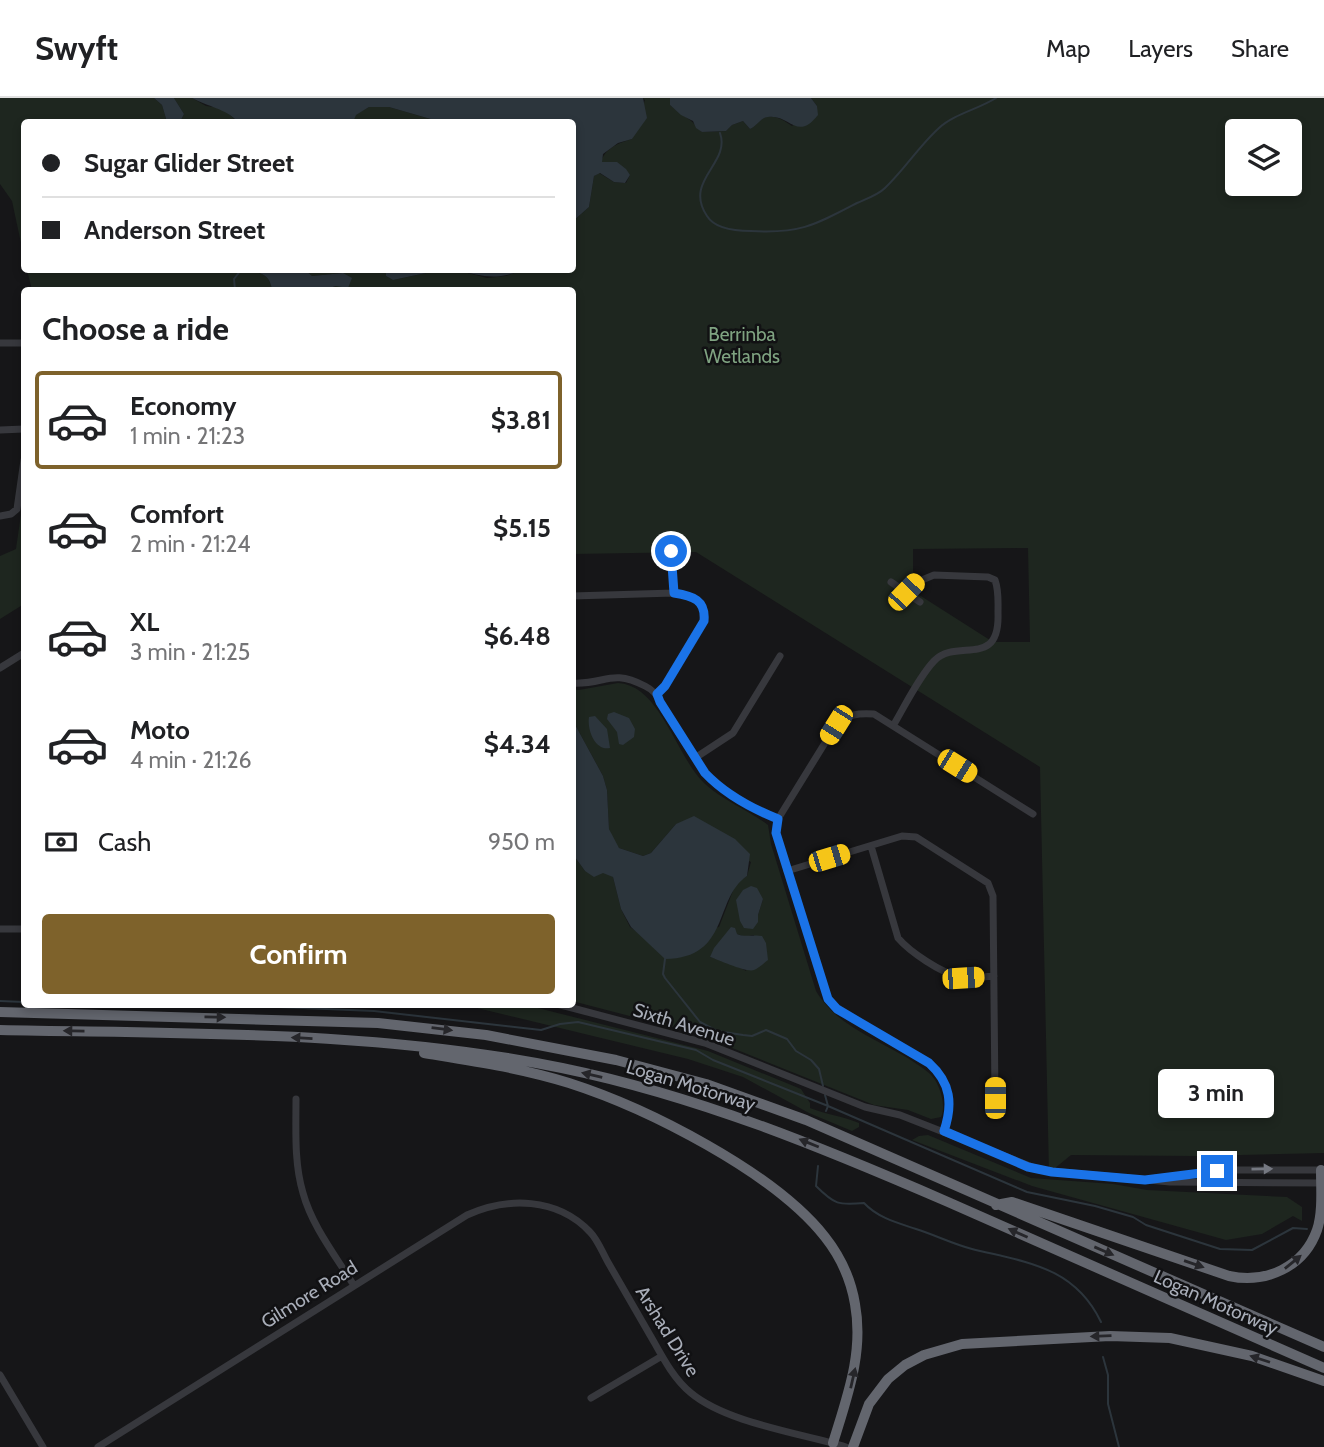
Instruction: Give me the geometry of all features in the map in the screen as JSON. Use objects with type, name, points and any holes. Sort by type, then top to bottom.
[{"type":"highway","name":"Logan Motorway","points":[[0,1012],[335,1020],[415,1026],[534,1042],[616,1060],[706,1084],[851,1138],[996,1205],[1324,1346]]},
{"type":"highway","name":"Logan Motorway","points":[[0,1030],[370,1041],[475,1052],[539,1063],[640,1086],[723,1111],[833,1153],[1324,1368]]},
{"type":"highway","points":[[370,1041],[396,1050],[515,1069],[595,1092],[655,1118],[704,1144],[752,1174],[792,1204],[815,1225],[832,1247],[848,1280],[856,1305],[856,1364],[833,1443]]},
{"type":"highway","points":[[996,1205],[1012,1202],[1229,1276],[1248,1279],[1266,1277],[1282,1270],[1308,1246],[1319,1221],[1323,1183],[1321,1170]]},
{"type":"highway","points":[[853,1447],[869,1404],[888,1378],[924,1355],[962,1344],[1110,1336],[1170,1338],[1252,1356],[1324,1381]]},
{"type":"street","points":[[0,343],[21,343]]},
{"type":"street","points":[[0,430],[21,429]]},
{"type":"street","points":[[0,516],[11,514],[17,509],[21,481]]},
{"type":"street","points":[[671,551],[674,593]]},
{"type":"street","points":[[892,726],[938,658],[979,649],[992,643],[999,625],[998,588],[995,580],[988,577],[934,575],[916,582],[906,592]]},
{"type":"street","points":[[891,582],[920,601]]},
{"type":"street","points":[[576,596],[674,593],[699,602],[705,611],[704,621],[665,686],[657,694]]},
{"type":"street","points":[[0,668],[21,655]]},
{"type":"street","points":[[695,758],[733,733],[780,656]]},
{"type":"street","points":[[576,683],[629,677],[657,694],[695,758],[713,782],[763,813],[778,819]]},
{"type":"street","points":[[944,1131],[950,1101],[939,1072],[929,1063],[837,1009],[828,999],[776,833],[778,819],[836,725],[846,716],[858,713],[874,714],[1033,814]]},
{"type":"street","points":[[787,871],[902,836],[916,837],[988,883],[993,896],[995,1098]]},
{"type":"street","points":[[871,846],[898,938],[908,949],[963,978],[994,976]]},
{"type":"street","points":[[0,929],[21,929]]},
{"type":"street","name":"Sixth Avenue","points":[[573,1008],[705,1043],[874,1110],[900,1115],[1040,1170],[1145,1180]]},
{"type":"street","points":[[296,1099],[298,1170],[303,1194],[312,1215],[353,1284]]},
{"type":"street","points":[[1145,1180],[1235,1170],[1321,1170]]},
{"type":"street","points":[[1145,1180],[1323,1183]]},
{"type":"street","name":"Gilmore Road","points":[[98,1447],[353,1284],[467,1215],[489,1205],[518,1202],[548,1206]]},
{"type":"street","name":"Arshad Drive","points":[[548,1206],[570,1217],[590,1232],[662,1356],[680,1384],[693,1396],[721,1413],[845,1447]]},
{"type":"street","points":[[591,1398],[662,1356]]},
{"type":"street","points":[[0,1375],[43,1447]]},
{"type":"green space","points":[[0,98],[154,98],[162,105],[166,119],[21,119],[21,243],[12,201],[0,184]]},
{"type":"green space","points":[[174,98],[192,98],[206,106],[222,108],[235,119],[182,119],[184,114]]},
{"type":"green space","name":"Berrinba Wetlands","points":[[643,98],[670,98],[670,105],[702,132],[726,131],[732,125],[743,121],[750,129],[762,119],[771,116],[792,126],[817,106],[811,98],[1324,98],[1324,1153],[1071,1155],[1049,1173],[1040,767],[696,552],[576,554],[576,287],[333,287],[343,273],[386,273],[386,276],[393,280],[426,273],[468,273],[487,278],[514,273],[576,273],[576,218],[589,207],[594,176],[599,173],[614,182],[626,183],[630,175],[601,162],[609,150],[632,139],[645,100]],"holes":[[[1028,548],[1030,642],[993,642],[913,591],[913,549]]]},
{"type":"green space","points":[[369,107],[389,107],[431,119],[354,119],[355,115]]},
{"type":"green space","points":[[28,273],[260,273],[265,276],[271,287],[31,287]]},
{"type":"green space","points":[[308,273],[343,273],[312,276]]},
{"type":"green space","points":[[21,514],[21,606],[0,619],[0,556],[16,549]]},
{"type":"green space","points":[[618,683],[633,687],[656,708],[704,783],[768,825],[771,844],[816,991],[839,1017],[929,1073],[941,1093],[941,1117],[931,1119],[908,1110],[874,1105],[695,1033],[576,1002],[576,859],[585,871],[608,873],[613,877],[621,909],[630,927],[644,937],[719,927],[736,883],[747,876],[751,862],[676,824],[651,853],[643,856],[619,848],[609,829],[607,790],[603,776],[576,726],[576,690]],"holes":[[[743,890],[763,899],[758,915]],[[737,934],[745,937],[754,935],[746,971],[734,964],[710,957]]]},
{"type":"green space","points":[[477,1008],[538,1008],[708,1051],[801,1089],[810,1103],[810,1108],[859,1123],[859,1127],[852,1131],[809,1113],[743,1077],[688,1059]]},
{"type":"green space","points":[[928,1135],[1031,1178],[1113,1184],[1147,1190],[1287,1197],[1302,1207],[1302,1221],[1293,1216],[1262,1234],[1226,1240],[1032,1186],[912,1140]]},
{"type":"shaded area","points":[[154,98],[174,98],[184,114],[182,119],[166,119],[162,105]]},
{"type":"shaded area","points":[[192,98],[643,98],[647,118],[632,139],[618,143],[603,154],[602,162],[617,162],[626,169],[630,175],[625,183],[614,182],[600,173],[594,176],[589,207],[576,218],[576,119],[431,119],[389,107],[369,107],[354,119],[235,119]]},
{"type":"shaded area","points":[[670,98],[811,98],[817,106],[818,115],[811,123],[799,127],[776,117],[768,117],[750,129],[743,121],[732,125],[726,131],[702,132],[696,128],[693,121],[670,105]]},
{"type":"shaded area","points":[[260,273],[308,273],[312,276],[343,273],[352,278],[348,287],[271,287],[265,276]]},
{"type":"shaded area","points":[[386,273],[426,273],[393,280],[386,276]]},
{"type":"shaded area","points":[[468,273],[513,273],[497,276]]},
{"type":"shaded area","points":[[614,712],[629,718],[635,729],[634,737],[623,745],[619,744],[617,732],[607,719],[608,714]]},
{"type":"shaded area","points":[[595,716],[607,729],[610,748],[600,746],[593,739],[589,717]]},
{"type":"shaded area","points":[[576,726],[603,776],[607,790],[609,829],[619,848],[643,856],[651,853],[676,824],[694,816],[735,839],[750,854],[747,876],[736,886],[711,938],[701,949],[686,956],[665,959],[631,927],[621,909],[613,877],[603,873],[594,877],[585,871],[576,859]]},
{"type":"shaded area","points":[[751,886],[757,888],[763,899],[758,922],[753,929],[744,928],[736,900],[743,890]]},
{"type":"shaded area","points":[[731,927],[740,935],[762,936],[766,943],[768,960],[758,968],[750,970],[710,957]]},
{"type":"waterway","points":[[720,133],[722,144],[719,154],[700,192],[701,203],[707,216],[715,224],[733,230],[782,231],[818,222],[879,193],[939,128],[996,98]]},
{"type":"waterway","points":[[235,287],[234,279],[239,273]]},
{"type":"waterway","points":[[665,959],[665,978],[700,1022],[717,1031],[752,1036],[766,1030],[787,1039],[796,1051],[811,1060],[819,1069],[823,1086]]},
{"type":"waterway","points":[[0,1001],[21,1002]]},
{"type":"waterway","points":[[300,1008],[374,1011],[541,1030],[578,1022],[696,1050],[713,1060],[828,1106],[1027,1192],[1133,1217],[1146,1225],[1220,1249],[1252,1250],[1293,1228],[1307,1229]]},
{"type":"waterway","points":[[825,1095],[828,1106],[826,1111]]},
{"type":"waterway","points":[[818,1166],[816,1186],[833,1200],[842,1204],[864,1203],[876,1213],[895,1222],[965,1247],[1046,1269],[1077,1289],[1090,1303],[1101,1322]]},
{"type":"waterway","points":[[1103,1357],[1108,1375],[1108,1404],[1119,1447]]},
{"type":"route","points":[[671,551],[674,593],[699,602],[705,611],[704,621],[665,686],[657,694],[660,702],[713,782],[763,813],[778,819],[776,833],[828,999],[837,1009],[929,1063],[939,1072],[950,1101],[944,1131],[1028,1167],[1052,1172],[1145,1180],[1217,1171]]}]
